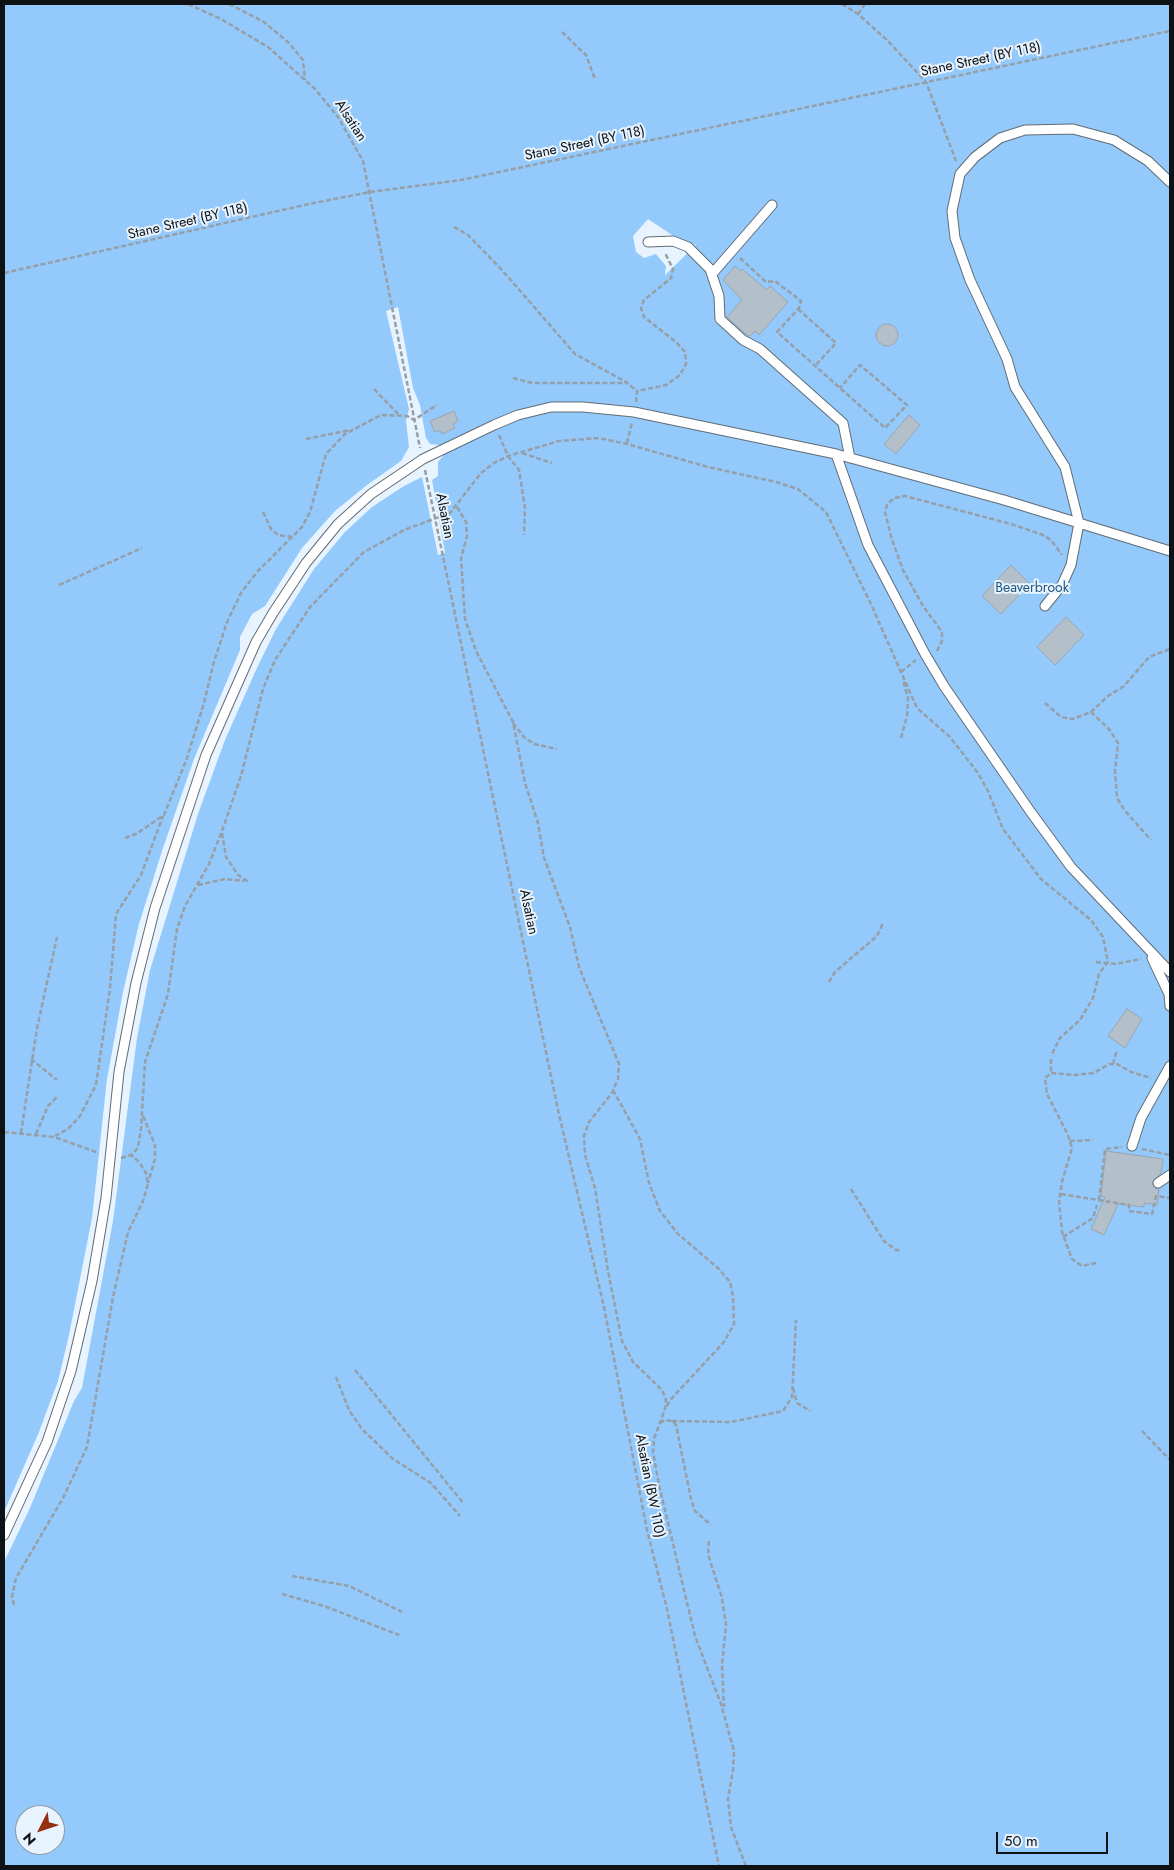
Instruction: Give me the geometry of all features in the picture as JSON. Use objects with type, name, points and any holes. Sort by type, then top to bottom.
[{"type":"lane","points":[[1046,606],[1062,585],[1071,565],[1079,523],[1064,467],[1015,387],[1007,359],[970,280],[955,238],[952,211],[960,174],[975,157],[1000,138],[1024,130],[1073,129],[1114,140],[1148,161],[1170,182]]},
{"type":"lane","points":[[712,274],[734,246],[772,205]]},
{"type":"lane","points":[[648,242],[659,240],[673,241],[688,247],[710,269],[719,296],[720,319],[743,340],[760,349],[843,423],[850,458]]},
{"type":"lane","points":[[4,1535],[47,1442],[71,1371],[92,1280],[111,1156],[120,1072],[136,983],[155,908],[206,755],[256,642],[306,563],[338,524],[371,494],[423,459],[510,419],[551,407],[583,407],[634,412],[836,454],[1079,523],[1170,551]]},
{"type":"lane","points":[[836,454],[868,545],[925,654],[988,750],[1071,866],[1148,957],[1169,993],[1170,1006]]},
{"type":"lane","points":[[1148,957],[1170,972]]},
{"type":"lane","points":[[1132,1146],[1141,1118],[1170,1066]]},
{"type":"lane","points":[[1158,1182],[1170,1175]]},
{"type":"path","name":"Alsatian","points":[[188,4],[221,19],[268,47],[305,80],[338,117],[363,161],[434,520],[558,1110]]},
{"type":"path","points":[[230,4],[264,22],[290,43],[303,60],[305,80]]},
{"type":"path","points":[[842,4],[858,14],[888,41],[926,82],[952,144],[960,174]]},
{"type":"path","points":[[858,14],[865,4]]},
{"type":"path","name":"Stane Street (BY 118)","points":[[4,273],[370,192],[461,180],[1170,31]]},
{"type":"path","points":[[562,32],[586,55],[595,79]]},
{"type":"path","points":[[454,227],[468,235],[502,270],[575,354],[628,383],[637,390],[666,385],[680,375],[686,364],[685,352],[676,342],[644,317],[640,308],[644,300],[671,278],[673,269],[659,240]]},
{"type":"path","points":[[734,246],[740,260],[766,282],[775,281],[801,302],[798,309],[777,332],[815,366],[840,388],[886,428],[907,405],[860,365],[840,388]]},
{"type":"path","points":[[798,309],[836,343],[815,366]]},
{"type":"path","points":[[513,378],[532,383],[628,383]]},
{"type":"path","points":[[374,389],[399,415]]},
{"type":"path","points":[[627,444],[637,390]]},
{"type":"path","points":[[54,1137],[68,1129],[80,1116],[88,1104],[96,1085],[110,988],[116,914],[141,875],[190,749],[204,703],[212,664],[227,622],[242,593],[252,579],[302,527],[310,512],[326,454],[333,445],[352,430],[381,415],[407,416],[414,420],[437,405]]},
{"type":"path","points":[[306,439],[352,430]]},
{"type":"path","points":[[4,1132],[54,1137],[122,1158],[131,1155],[138,1148],[146,1062],[168,994],[177,929],[185,906],[197,886],[222,832],[240,776],[263,689],[275,660],[297,625],[331,584],[364,552],[395,534],[450,513],[481,473],[508,456],[559,441],[599,438],[798,489],[812,498],[826,512],[917,708],[950,737],[978,773],[988,790],[1003,829],[1020,854],[1041,878],[1091,920],[1104,937],[1106,964],[1099,974],[1093,998],[1080,1020],[1060,1038],[1051,1058],[1051,1073]]},
{"type":"path","points":[[521,452],[552,463]]},
{"type":"path","points":[[508,456],[518,470],[522,482],[525,508],[524,535]]},
{"type":"path","points":[[901,672],[925,654],[933,656],[940,648],[942,632],[903,570],[892,540],[885,512],[887,505],[894,498],[905,496],[950,506],[1043,535],[1051,540],[1071,565]]},
{"type":"path","points":[[457,506],[466,522],[467,536],[461,558],[465,619],[476,652],[512,722],[524,737],[534,744],[557,749]]},
{"type":"path","points":[[263,512],[271,529],[278,535],[293,537]]},
{"type":"path","points":[[59,585],[142,548]]},
{"type":"path","points":[[1045,703],[1061,717],[1073,719],[1091,712],[1108,696],[1124,686],[1149,657],[1170,649]]},
{"type":"path","points":[[901,672],[908,698],[907,716],[901,738]]},
{"type":"path","points":[[1091,712],[1109,729],[1118,743],[1115,771],[1117,798],[1125,811],[1151,840]]},
{"type":"path","points":[[512,722],[525,783],[538,823],[544,858],[570,928],[579,967],[619,1064],[618,1079],[613,1090],[588,1122],[584,1136],[585,1155],[595,1188],[608,1271],[622,1341],[633,1362],[662,1390],[666,1400],[665,1409]]},
{"type":"path","points":[[125,838],[136,834],[164,815]]},
{"type":"path","points":[[197,886],[225,879],[249,882],[238,875],[226,857],[222,832]]},
{"type":"path","points":[[829,982],[835,972],[877,936],[883,923]]},
{"type":"path","points":[[21,1134],[31,1059],[57,937]]},
{"type":"path","points":[[1096,962],[1106,964],[1148,957]]},
{"type":"path","points":[[1113,1064],[1117,1050]]},
{"type":"path","points":[[31,1059],[57,1080]]},
{"type":"path","points":[[1096,1263],[1082,1266],[1072,1259],[1063,1237],[1059,1202],[1072,1148],[1047,1094],[1045,1078],[1051,1073],[1074,1075],[1094,1073],[1113,1064],[1162,1082]]},
{"type":"path","points":[[613,1090],[640,1139],[649,1183],[660,1211],[678,1234],[719,1269],[730,1282],[733,1296],[734,1324],[724,1342],[672,1398],[665,1409],[659,1424],[653,1452],[666,1520],[695,1636],[724,1714],[734,1751],[728,1799],[731,1827],[746,1866]]},
{"type":"path","points":[[36,1134],[48,1106],[57,1097]]},
{"type":"path","name":"Alsatian (BW 110)","points":[[558,1110],[604,1307],[647,1530],[667,1609],[719,1866]]},
{"type":"path","points":[[14,1605],[12,1597],[16,1578],[63,1498],[87,1447],[113,1297],[128,1232],[143,1201],[155,1159],[154,1145],[142,1115]]},
{"type":"path","points":[[1070,1141],[1093,1140]]},
{"type":"path","points":[[1099,1200],[1105,1149],[1132,1146],[1170,1155]]},
{"type":"path","points":[[131,1155],[139,1162],[146,1173],[147,1189]]},
{"type":"path","points":[[852,1189],[884,1240],[896,1250],[901,1250]]},
{"type":"path","points":[[1061,1194],[1130,1205],[1129,1211],[1152,1214],[1156,1196],[1170,1198]]},
{"type":"path","points":[[1063,1237],[1093,1218],[1097,1205]]},
{"type":"path","points":[[659,1424],[665,1420],[719,1423],[776,1414],[783,1411],[792,1396],[796,1320]]},
{"type":"path","points":[[355,1370],[464,1504]]},
{"type":"path","points":[[336,1377],[349,1410],[362,1429],[393,1459],[431,1483],[460,1516]]},
{"type":"path","points":[[793,1381],[797,1403],[810,1411]]},
{"type":"path","points":[[672,1421],[679,1433],[682,1461],[695,1511],[711,1525]]},
{"type":"path","points":[[1142,1431],[1170,1460]]},
{"type":"path","points":[[709,1541],[708,1554],[722,1598],[726,1625],[722,1664],[724,1714]]},
{"type":"path","points":[[292,1576],[350,1586],[402,1612]]},
{"type":"path","points":[[282,1594],[324,1606],[399,1635]]},
{"type":"green space","name":"Beaverbrook","points":[[4,4],[1170,4],[1170,1866],[4,1866],[4,1562],[30,1508],[74,1401],[82,1388],[113,1221],[137,1038],[150,970],[198,814],[225,740],[276,629],[314,569],[345,532],[372,507],[404,486],[422,477],[438,555],[445,553],[432,480],[438,476],[438,462],[443,456],[439,445],[430,444],[426,438],[420,405],[413,388],[398,307],[386,311],[409,409],[406,421],[409,447],[401,461],[335,511],[302,548],[265,606],[252,614],[240,637],[240,650],[194,759],[163,848],[139,924],[123,992],[107,1079],[92,1218],[58,1381],[39,1432],[4,1512]],"holes":[[[648,219],[675,237],[696,245],[665,275],[666,266],[656,254],[644,258],[636,252],[633,236]]]},
{"type":"building","points":[[735,266],[740,271],[742,269],[767,290],[770,286],[788,302],[759,335],[755,331],[750,336],[747,335],[727,317],[742,300],[723,280]]},
{"type":"building","points":[[887,324],[895,327],[898,335],[895,343],[887,346],[879,343],[876,335],[879,327]]},
{"type":"building","points":[[454,411],[458,421],[453,424],[455,428],[442,434],[440,430],[435,432],[430,421]]},
{"type":"building","points":[[909,415],[920,425],[896,454],[884,444]]},
{"type":"building","points":[[1011,565],[1030,584],[1001,614],[982,596]]},
{"type":"building","points":[[1066,617],[1084,635],[1055,665],[1037,647]]},
{"type":"building","points":[[1127,1009],[1142,1019],[1125,1048],[1108,1036]]},
{"type":"building","points":[[1106,1151],[1163,1159],[1161,1173],[1152,1183],[1155,1188],[1159,1189],[1157,1205],[1144,1203],[1144,1207],[1118,1204],[1104,1235],[1091,1229],[1105,1197],[1101,1196]]}]
